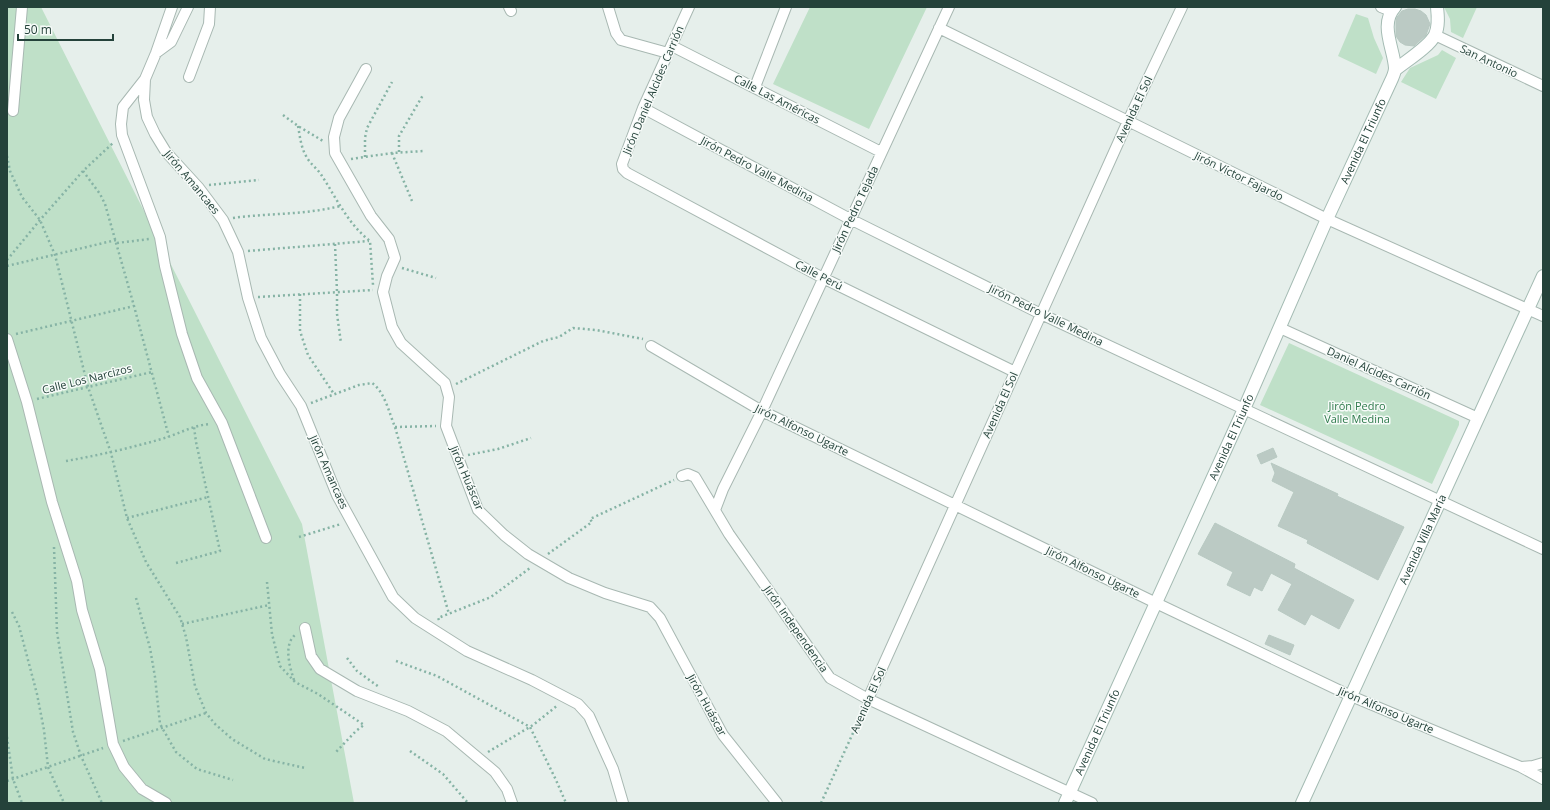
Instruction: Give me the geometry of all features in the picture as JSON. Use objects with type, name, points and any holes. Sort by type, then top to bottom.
[{"type":"street","points":[[13,111],[22,7]]},
{"type":"street","points":[[172,7],[145,79],[123,107],[121,124],[122,135],[160,237],[165,266],[182,334],[197,378],[222,423],[266,538]]},
{"type":"street","points":[[156,53],[170,42],[188,7]]},
{"type":"street","points":[[189,77],[209,24],[210,7]]},
{"type":"street","name":"Calle Las Américas","points":[[608,7],[616,32],[621,40],[670,50],[755,87],[882,152]]},
{"type":"street","name":"Jirón Daniel Alcides Carrión","points":[[627,172],[623,169],[622,164],[643,108],[689,7]]},
{"type":"street","points":[[755,87],[786,7]]},
{"type":"street","name":"Jirón Pedro Tejada","points":[[762,411],[949,7]]},
{"type":"street","name":"Avenida El Sol","points":[[868,699],[1128,121],[1182,7]]},
{"type":"street","points":[[1435,35],[1438,24],[1437,7]]},
{"type":"street","points":[[1389,8],[1388,32],[1395,70]]},
{"type":"street","name":"Jirón Víctor Fajardo","points":[[939,28],[1327,219],[1543,316]]},
{"type":"street","name":"Avenida El Triunfo","points":[[1068,798],[1395,70],[1429,43],[1435,35]]},
{"type":"street","name":"San Antonio","points":[[1435,35],[1543,86]]},
{"type":"street","points":[[366,69],[339,118],[334,137],[338,157],[371,216],[389,240],[395,258],[387,276],[383,292],[392,327],[401,343],[445,383],[447,389]]},
{"type":"street","name":"Jirón Amancaes","points":[[145,79],[144,100],[147,117],[155,134],[166,152],[199,188],[223,220],[238,252],[248,298],[261,338],[280,374],[301,406],[337,495],[393,597],[415,618],[467,651],[532,680],[578,704],[589,716],[613,769],[623,803]]},
{"type":"street","name":"Jirón Pedro Valle Medina","points":[[643,108],[850,219],[1041,314],[1441,502],[1543,548]]},
{"type":"street","name":"Calle Perú","points":[[627,172],[823,278],[1015,372]]},
{"type":"street","name":"Avenida Villa María","points":[[1302,803],[1441,502],[1543,276]]},
{"type":"street","name":"Daniel Alcides Carrión","points":[[1280,328],[1478,418]]},
{"type":"street","points":[[11,337],[52,502],[77,581],[82,610],[100,669],[113,744],[124,767],[142,789],[166,803]]},
{"type":"street","name":"Jirón Alfonso Ugarte","points":[[651,346],[762,411],[1156,603],[1351,696],[1521,767],[1543,779]]},
{"type":"street","name":"Jirón Huáscar","points":[[447,389],[449,397],[446,426],[478,510],[504,536],[528,554],[569,578],[605,593],[650,607],[660,618],[722,735],[777,803]]},
{"type":"street","points":[[715,510],[723,489],[762,411]]},
{"type":"street","name":"Jirón Independencia","points":[[682,476],[688,474],[695,478],[729,534],[830,678],[868,699],[1068,798],[1092,803]]},
{"type":"street","points":[[305,628],[311,656],[320,669],[358,690],[408,711],[446,731],[479,757],[495,772],[507,788],[512,803]]},
{"type":"street","points":[[1521,767],[1543,763]]},
{"type":"path","points":[[365,157],[365,138],[367,128],[392,82]]},
{"type":"path","points":[[399,152],[399,136],[423,95]]},
{"type":"path","points":[[283,115],[325,142],[338,157],[365,157],[399,152],[424,151]]},
{"type":"path","points":[[248,298],[373,290],[370,241],[361,233],[340,206],[322,175],[307,157],[301,142],[298,126]]},
{"type":"path","points":[[7,260],[83,171],[122,135]]},
{"type":"path","points":[[392,153],[412,201]]},
{"type":"path","points":[[7,156],[10,171],[22,197],[40,220],[54,255],[88,387],[111,453],[127,518],[146,562],[180,617],[190,657],[195,686],[206,712],[215,724],[232,739],[265,759],[305,768]]},
{"type":"path","points":[[83,171],[100,194],[104,204],[134,306],[169,436]]},
{"type":"path","points":[[199,188],[212,184],[259,180]]},
{"type":"path","points":[[223,220],[254,215],[321,211],[340,206]]},
{"type":"path","points":[[7,266],[116,242],[134,242],[160,237]]},
{"type":"path","points":[[238,252],[370,241]]},
{"type":"path","points":[[335,244],[337,314],[341,343]]},
{"type":"path","points":[[395,258],[400,267],[436,278]]},
{"type":"path","points":[[300,294],[300,331],[308,355],[334,394]]},
{"type":"path","points":[[11,337],[134,306]]},
{"type":"path","points":[[447,389],[543,341],[559,336],[573,328],[596,330],[644,339],[651,346]]},
{"type":"path","name":"Calle Los Narcizos","points":[[27,402],[152,372]]},
{"type":"path","points":[[301,406],[360,385],[372,383],[377,386],[385,401],[395,427],[449,614]]},
{"type":"path","points":[[66,462],[111,453],[194,427],[222,423]]},
{"type":"path","points":[[395,427],[446,426]]},
{"type":"path","points":[[176,563],[220,551],[194,427]]},
{"type":"path","points":[[457,457],[498,449],[531,438]]},
{"type":"path","points":[[436,632],[444,627],[438,618],[491,598],[539,560],[592,522],[590,519],[682,476]]},
{"type":"path","points":[[127,518],[208,497]]},
{"type":"path","points":[[299,537],[351,520]]},
{"type":"path","points":[[53,540],[57,632],[73,732],[81,756],[102,803]]},
{"type":"path","points":[[267,582],[272,634],[280,666],[294,682],[318,694],[364,726],[335,753]]},
{"type":"path","points":[[136,598],[150,648],[160,724],[162,728],[176,752],[197,769],[233,780]]},
{"type":"path","points":[[182,624],[270,605]]},
{"type":"path","points":[[12,612],[20,626],[37,694],[44,730],[48,767],[64,803]]},
{"type":"path","points":[[294,682],[290,670],[288,650],[293,638],[305,628]]},
{"type":"path","points":[[347,658],[357,670],[385,691]]},
{"type":"path","points":[[396,661],[437,676],[530,727],[566,803]]},
{"type":"path","points":[[479,757],[530,727],[566,698]]},
{"type":"path","name":"Avenida El Sol","points":[[821,803],[868,699]]},
{"type":"path","points":[[7,737],[14,779],[22,803]]},
{"type":"path","points":[[410,751],[443,774],[468,803]]},
{"type":"green space","points":[[7,7],[41,7],[302,524],[354,803],[7,803]]},
{"type":"green space","points":[[810,7],[927,7],[869,129],[773,84]]},
{"type":"green space","points":[[1444,7],[1477,7],[1463,38],[1451,32],[1450,19]]},
{"type":"green space","points":[[1356,14],[1368,18],[1374,38],[1383,58],[1376,74],[1338,56]]},
{"type":"green space","points":[[1442,50],[1456,58],[1436,99],[1401,82],[1410,68],[1438,55]]},
{"type":"green space","name":"Jirón Pedro Valle Medina","points":[[1289,343],[1459,421],[1459,425],[1432,484],[1260,405]]},
{"type":"building","points":[[1408,9],[1421,11],[1426,15],[1430,24],[1426,35],[1414,46],[1405,45],[1400,42],[1396,36],[1397,17],[1402,11]]},
{"type":"building","points":[[1273,448],[1277,457],[1261,464],[1257,455]]},
{"type":"building","points":[[1271,463],[1404,527],[1378,580],[1307,543],[1308,540],[1278,526],[1294,492],[1272,481],[1275,473]]},
{"type":"building","points":[[1215,523],[1295,564],[1294,568],[1354,600],[1339,629],[1311,614],[1305,625],[1278,610],[1292,584],[1271,573],[1262,591],[1254,587],[1250,596],[1227,585],[1233,572],[1198,554]]},
{"type":"building","points":[[1269,635],[1294,645],[1290,655],[1265,644]]}]
